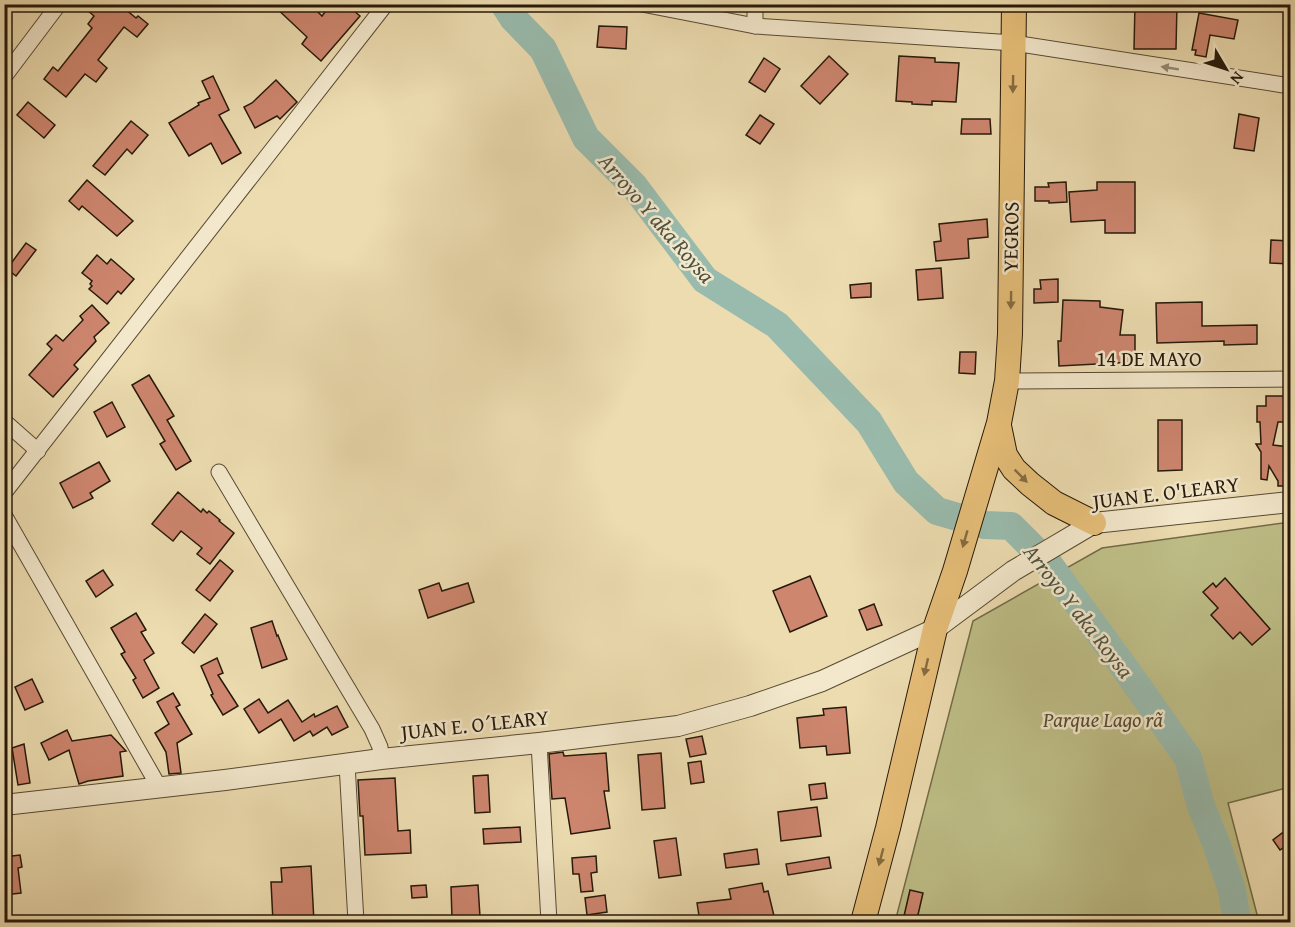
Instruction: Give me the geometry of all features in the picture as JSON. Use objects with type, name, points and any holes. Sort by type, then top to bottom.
[{"type":"main road","name":"YEGROS","points":[[863,922],[888,828],[935,629],[955,571],[999,423],[1007,381],[1010,334],[1014,4]]},
{"type":"main road","points":[[999,423],[1005,455],[1014,469],[1054,503],[1094,523]]},
{"type":"street","points":[[4,77],[59,4]]},
{"type":"street","points":[[642,4],[755,26],[1014,43],[1290,86]]},
{"type":"street","points":[[755,4],[755,26]]},
{"type":"street","points":[[4,493],[381,6]]},
{"type":"street","name":"14 DE MAYO","points":[[1007,381],[1290,379]]},
{"type":"street","points":[[4,421],[38,451]]},
{"type":"street","points":[[219,472],[372,729],[380,747],[381,759]]},
{"type":"street","name":"JUAN E. O'LEARY","points":[[935,629],[1013,571],[1094,523],[1290,502]]},
{"type":"street","points":[[4,515],[159,787]]},
{"type":"street","name":"JUAN E. O´LEARY","points":[[4,805],[678,726],[750,706],[822,681],[935,629]]},
{"type":"street","points":[[539,743],[549,922]]},
{"type":"street","points":[[347,764],[356,922]]},
{"type":"green space","name":"Parque Lago rã","points":[[1290,522],[1290,787],[1228,803],[1259,922],[895,922],[973,621],[1102,548]]},
{"type":"building","points":[[80,4],[119,4],[136,18],[138,16],[148,24],[137,37],[124,27],[98,60],[107,68],[96,82],[85,74],[66,97],[44,79],[53,67],[58,71],[92,28],[88,24],[94,16]]},
{"type":"building","points":[[272,4],[310,4],[322,16],[331,4],[346,4],[360,16],[321,61],[302,44],[307,37]]},
{"type":"building","points":[[1135,4],[1177,4],[1176,49],[1134,49]]},
{"type":"building","points":[[1199,13],[1238,20],[1234,39],[1210,35],[1206,57],[1195,55],[1196,50],[1192,50]]},
{"type":"building","points":[[599,26],[627,27],[626,49],[597,47]]},
{"type":"building","points":[[829,56],[848,74],[820,104],[801,86]]},
{"type":"building","points":[[899,56],[935,58],[935,62],[959,63],[956,102],[932,101],[932,105],[896,101]]},
{"type":"building","points":[[764,58],[780,69],[765,92],[749,82]]},
{"type":"building","points":[[213,76],[229,110],[219,115],[241,153],[222,164],[211,143],[189,156],[169,123],[199,105],[198,103],[210,98],[202,81]]},
{"type":"building","points":[[276,80],[297,102],[280,119],[277,116],[255,128],[244,107],[252,103]]},
{"type":"building","points":[[28,102],[55,125],[44,138],[17,115]]},
{"type":"building","points":[[1239,114],[1259,118],[1254,151],[1234,148]]},
{"type":"building","points":[[760,115],[774,124],[760,144],[746,135]]},
{"type":"building","points":[[962,119],[990,119],[991,134],[961,134]]},
{"type":"building","points":[[131,121],[148,135],[132,154],[127,149],[105,175],[93,166]]},
{"type":"building","points":[[87,180],[133,221],[117,236],[82,206],[79,210],[69,201]]},
{"type":"building","points":[[1066,182],[1067,202],[1035,201],[1035,187],[1049,187],[1048,183]]},
{"type":"building","points":[[1097,182],[1135,182],[1135,233],[1105,233],[1105,220],[1071,222],[1069,192],[1097,190]]},
{"type":"building","points":[[987,219],[988,237],[968,239],[969,258],[936,261],[934,242],[941,241],[939,224]]},
{"type":"building","points":[[1271,240],[1290,241],[1290,264],[1270,263]]},
{"type":"building","points":[[26,243],[36,250],[16,276],[7,269]]},
{"type":"building","points":[[97,255],[107,264],[111,259],[134,279],[121,294],[118,291],[107,304],[89,289],[92,281],[82,273]]},
{"type":"building","points":[[941,268],[943,298],[918,300],[916,270]]},
{"type":"building","points":[[1058,279],[1058,302],[1034,303],[1034,289],[1041,289],[1040,280]]},
{"type":"building","points":[[871,283],[871,297],[851,298],[850,285]]},
{"type":"building","points":[[1063,300],[1100,301],[1100,307],[1123,310],[1120,335],[1135,335],[1135,362],[1059,366],[1058,341],[1061,341]]},
{"type":"building","points":[[1202,302],[1202,326],[1257,325],[1257,344],[1224,345],[1224,341],[1157,343],[1156,303]]},
{"type":"building","points":[[92,305],[109,323],[94,337],[96,341],[74,365],[78,369],[53,397],[29,375],[52,349],[47,344],[56,335],[63,341],[83,320],[80,316]]},
{"type":"building","points":[[960,352],[976,352],[975,374],[959,373]]},
{"type":"building","points":[[149,375],[174,416],[167,420],[191,461],[176,470],[160,444],[165,441],[132,385]]},
{"type":"building","points":[[1266,396],[1290,396],[1290,412],[1286,412],[1286,422],[1278,422],[1273,445],[1290,447],[1290,486],[1278,486],[1278,481],[1269,466],[1267,480],[1261,479],[1261,452],[1256,444],[1261,444],[1257,406],[1266,406]]},
{"type":"building","points":[[112,402],[125,427],[107,437],[94,412]]},
{"type":"building","points":[[1158,420],[1182,420],[1182,470],[1158,471]]},
{"type":"building","points":[[99,462],[110,481],[90,493],[93,498],[73,508],[60,483]]},
{"type":"building","points":[[178,492],[201,512],[203,509],[207,513],[209,511],[234,533],[210,564],[197,554],[202,548],[181,531],[173,541],[152,524]]},
{"type":"building","points":[[220,560],[233,571],[210,601],[196,590]]},
{"type":"building","points":[[103,570],[113,585],[96,597],[86,581]]},
{"type":"building","points":[[810,576],[827,616],[790,632],[773,591]]},
{"type":"building","points":[[1225,578],[1270,629],[1252,645],[1240,632],[1233,639],[1211,615],[1218,608],[1203,592],[1213,583],[1216,587]]},
{"type":"building","points":[[439,583],[442,591],[468,583],[474,602],[428,618],[419,590]]},
{"type":"building","points":[[874,604],[882,625],[867,630],[859,610]]},
{"type":"building","points":[[136,613],[146,630],[141,632],[154,653],[144,660],[159,688],[143,698],[133,680],[136,678],[121,654],[125,652],[111,628]]},
{"type":"building","points":[[205,614],[217,624],[194,653],[182,643]]},
{"type":"building","points":[[272,621],[287,659],[262,668],[251,628]]},
{"type":"building","points":[[217,658],[223,673],[218,675],[238,706],[223,715],[211,695],[213,694],[201,666]]},
{"type":"building","points":[[32,679],[43,702],[25,710],[15,687]]},
{"type":"building","points":[[173,693],[180,705],[176,707],[192,734],[177,743],[181,773],[169,774],[166,752],[155,733],[169,724],[157,702]]},
{"type":"building","points":[[259,699],[268,713],[288,700],[302,722],[314,714],[315,717],[337,706],[348,727],[332,735],[327,727],[313,736],[310,731],[294,741],[281,719],[259,733],[244,709]]},
{"type":"building","points":[[846,707],[850,753],[827,755],[826,746],[800,748],[797,718],[824,715],[823,709]]},
{"type":"building","points":[[67,730],[72,741],[111,735],[126,751],[120,752],[123,776],[79,784],[69,750],[49,760],[41,743]]},
{"type":"building","points":[[702,736],[706,754],[690,757],[686,739]]},
{"type":"building","points":[[24,744],[30,783],[18,785],[12,748]]},
{"type":"building","points":[[563,752],[564,756],[606,753],[609,791],[604,791],[610,828],[571,834],[565,798],[552,799],[549,754]]},
{"type":"building","points":[[661,753],[665,808],[642,810],[638,755]]},
{"type":"building","points":[[701,761],[704,782],[691,784],[688,763]]},
{"type":"building","points":[[488,775],[490,812],[475,813],[473,776]]},
{"type":"building","points":[[395,778],[398,831],[410,830],[411,853],[365,855],[358,780]]},
{"type":"building","points":[[825,783],[827,798],[811,800],[809,785]]},
{"type":"building","points":[[817,807],[821,836],[781,841],[778,812]]},
{"type":"building","points":[[520,827],[521,842],[484,844],[483,829]]},
{"type":"building","points":[[1290,827],[1290,843],[1280,850],[1273,840]]},
{"type":"building","points":[[676,838],[681,875],[659,878],[654,841]]},
{"type":"building","points":[[757,849],[759,864],[726,868],[724,854]]},
{"type":"building","points":[[20,855],[22,867],[18,868],[21,893],[4,895],[4,857]]},
{"type":"building","points":[[596,856],[597,872],[591,873],[593,891],[581,892],[579,874],[573,874],[572,858]]},
{"type":"building","points":[[829,857],[831,868],[788,875],[786,864]]},
{"type":"building","points":[[311,866],[314,922],[273,922],[271,882],[282,882],[281,868]]},
{"type":"building","points":[[762,883],[764,892],[768,891],[774,916],[746,922],[736,922],[734,916],[700,922],[697,903],[731,899],[729,889]]},
{"type":"building","points":[[426,885],[427,897],[412,898],[411,886]]},
{"type":"building","points":[[478,885],[480,917],[452,919],[451,887]]},
{"type":"building","points":[[910,890],[923,893],[917,919],[904,916]]},
{"type":"building","points":[[605,895],[607,912],[587,915],[585,898]]},
{"type":"waterway","name":"Arroyo Y aka Roysa","points":[[504,4],[513,18],[543,49],[586,138],[634,186],[705,280],[777,325],[869,422],[906,482],[937,511],[985,525],[1011,526],[1048,563],[1188,758],[1201,806],[1232,890],[1237,922]]}]
